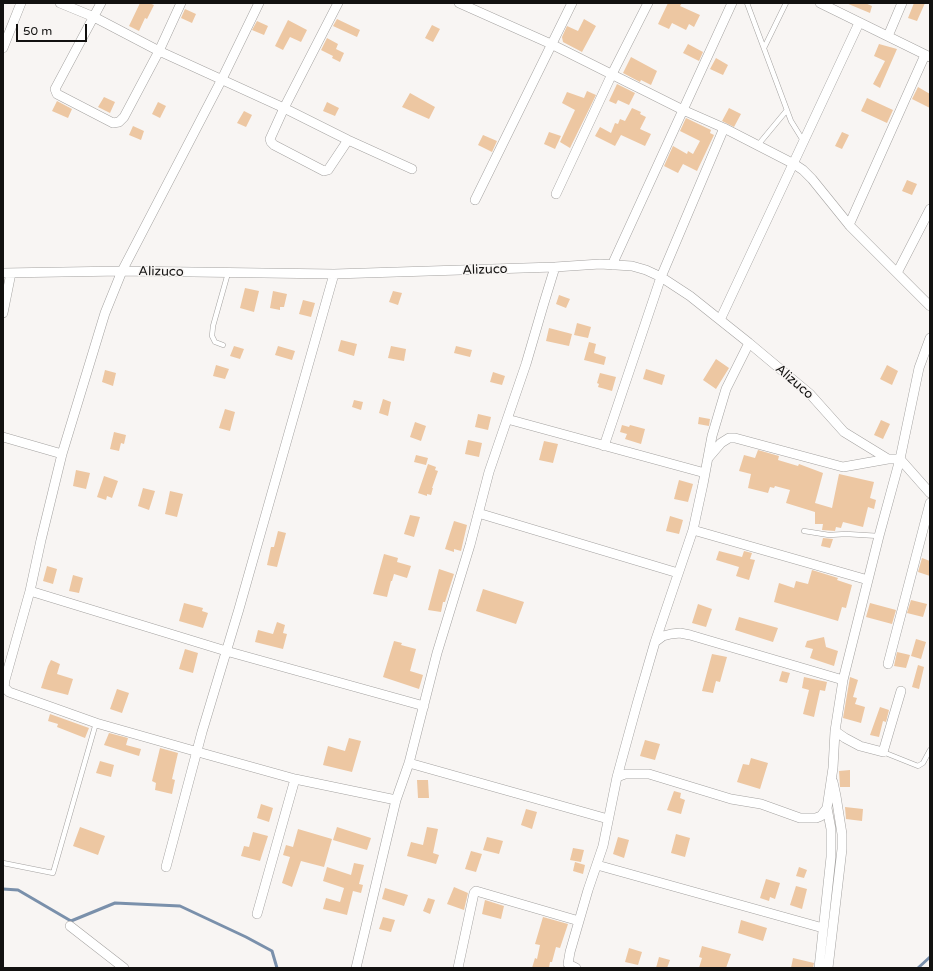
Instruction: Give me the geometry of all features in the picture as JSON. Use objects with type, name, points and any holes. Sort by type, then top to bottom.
[{"type":"street","points":[[3,48],[20,3]]},
{"type":"street","points":[[60,3],[94,17],[159,51],[222,79],[412,169]]},
{"type":"street","points":[[101,3],[55,89],[57,94],[113,123],[119,122],[124,117],[159,51],[181,3]]},
{"type":"street","points":[[259,3],[222,79],[122,271],[105,313],[62,454],[30,591],[4,688],[9,692],[96,722],[198,752],[295,779],[396,800]]},
{"type":"street","points":[[338,3],[284,108],[270,142],[321,170],[328,170],[348,140]]},
{"type":"street","points":[[459,3],[551,44],[683,110],[724,128],[794,164],[803,170],[849,224],[930,306]]},
{"type":"street","points":[[475,200],[572,3]]},
{"type":"street","points":[[556,194],[612,74],[648,3]]},
{"type":"street","points":[[612,265],[732,3]]},
{"type":"street","points":[[820,3],[928,56],[849,224]]},
{"type":"street","points":[[888,36],[902,3]]},
{"type":"street","points":[[720,320],[859,23]]},
{"type":"street","points":[[604,446],[661,277],[724,128]]},
{"type":"street","points":[[898,273],[930,209]]},
{"type":"street","name":"Alizuco","points":[[7,273],[122,271],[334,274],[556,267],[600,264],[632,266],[646,270],[661,277],[690,296],[810,394],[844,432],[888,459]]},
{"type":"street","points":[[356,968],[396,800],[409,763],[437,653],[490,472],[556,267]]},
{"type":"street","points":[[3,313],[7,273]]},
{"type":"street","points":[[166,867],[198,752],[202,732],[334,274]]},
{"type":"street","points":[[820,968],[831,857],[831,829],[827,808],[835,731],[843,680],[900,459],[919,368],[930,338]]},
{"type":"street","points":[[570,967],[579,920],[597,866],[617,777],[655,642],[693,530],[712,436],[726,389],[749,343]]},
{"type":"street","points":[[507,419],[705,474]]},
{"type":"street","points":[[3,437],[62,454]]},
{"type":"street","points":[[708,458],[721,443],[729,438],[735,438],[844,467],[888,459],[900,459],[930,493]]},
{"type":"street","points":[[888,664],[930,503]]},
{"type":"street","points":[[478,513],[678,573]]},
{"type":"street","points":[[693,530],[868,580]]},
{"type":"street","points":[[30,591],[226,651],[424,706]]},
{"type":"street","points":[[655,642],[662,636],[671,634],[680,633],[690,635],[843,680]]},
{"type":"street","points":[[835,731],[844,738],[860,746],[883,752],[901,691]]},
{"type":"street","points":[[409,763],[608,819]]},
{"type":"street","points":[[617,777],[625,774],[649,774],[732,799],[761,804],[800,818],[816,818],[821,816],[827,808]]},
{"type":"street","points":[[828,968],[842,849],[842,834],[838,805],[831,777]]},
{"type":"street","points":[[257,914],[295,779]]},
{"type":"street","points":[[597,866],[823,928]]},
{"type":"street","points":[[458,968],[474,893],[476,891],[579,920]]},
{"type":"street","points":[[70,926],[124,968]]},
{"type":"lane","points":[[747,3],[791,121],[804,142]]},
{"type":"lane","points":[[764,48],[786,3]]},
{"type":"lane","points":[[758,146],[787,110]]},
{"type":"lane","points":[[223,345],[215,342],[212,336],[213,326],[228,273]]},
{"type":"lane","points":[[804,531],[830,535],[846,534],[879,536]]},
{"type":"lane","points":[[3,863],[53,873],[96,722]]},
{"type":"lane","points":[[883,752],[918,766],[923,763],[930,750]]},
{"type":"building","points":[[140,3],[149,3],[154,5],[147,19],[145,18],[139,31],[129,26]]},
{"type":"building","points":[[668,3],[682,3],[680,6],[700,15],[694,27],[689,24],[686,30],[672,23],[669,29],[658,24]]},
{"type":"building","points":[[846,3],[865,3],[872,6],[870,13]]},
{"type":"building","points":[[914,3],[925,3],[917,21],[908,18]]},
{"type":"building","points":[[185,9],[196,14],[192,23],[181,18]]},
{"type":"building","points":[[337,19],[360,30],[357,37],[333,26]]},
{"type":"building","points":[[584,19],[596,26],[582,52],[563,42],[562,37],[567,26],[578,31]]},
{"type":"building","points":[[288,20],[307,30],[301,42],[290,37],[283,50],[275,46]]},
{"type":"building","points":[[257,21],[268,26],[264,35],[252,30]]},
{"type":"building","points":[[432,25],[440,29],[433,42],[425,38]]},
{"type":"building","points":[[327,38],[338,44],[336,49],[344,53],[340,62],[332,58],[333,56],[321,50]]},
{"type":"building","points":[[688,44],[703,52],[699,61],[683,53]]},
{"type":"building","points":[[879,44],[897,49],[880,88],[873,84],[885,61],[874,56]]},
{"type":"building","points":[[631,57],[657,71],[651,85],[641,80],[640,82],[623,73]]},
{"type":"building","points":[[716,58],[728,65],[723,75],[710,69]]},
{"type":"building","points":[[617,84],[635,93],[629,105],[618,100],[616,104],[609,101]]},
{"type":"building","points":[[918,87],[930,94],[930,108],[912,99]]},
{"type":"building","points":[[587,91],[596,95],[570,148],[560,142],[575,110],[562,103],[567,92],[584,98]]},
{"type":"building","points":[[410,93],[435,107],[429,119],[402,107]]},
{"type":"building","points":[[104,97],[115,102],[110,113],[98,107]]},
{"type":"building","points":[[867,98],[893,110],[887,123],[861,111]]},
{"type":"building","points":[[57,101],[72,109],[68,118],[52,111]]},
{"type":"building","points":[[158,102],[166,106],[160,118],[152,114]]},
{"type":"building","points":[[327,102],[339,108],[335,116],[323,111]]},
{"type":"building","points":[[632,108],[641,112],[640,114],[646,117],[640,129],[651,134],[645,146],[621,135],[615,146],[595,136],[600,127],[611,133],[615,123],[618,124],[620,119],[625,121]]},
{"type":"building","points":[[729,108],[741,114],[734,127],[722,121]]},
{"type":"building","points":[[244,111],[252,115],[246,127],[237,123]]},
{"type":"building","points":[[686,118],[711,130],[710,133],[714,135],[697,171],[683,164],[678,173],[664,166],[673,146],[687,154],[688,151],[693,154],[700,141],[680,131]]},
{"type":"building","points":[[133,126],[144,131],[141,140],[129,135]]},
{"type":"building","points":[[549,132],[561,136],[555,149],[544,144]]},
{"type":"building","points":[[842,132],[849,135],[842,149],[835,146]]},
{"type":"building","points":[[483,135],[497,141],[492,152],[478,145]]},
{"type":"building","points":[[907,180],[917,184],[912,195],[902,191]]},
{"type":"building","points":[[245,288],[259,291],[254,312],[240,308]]},
{"type":"building","points":[[273,291],[287,294],[284,307],[280,307],[280,310],[270,308]]},
{"type":"building","points":[[393,291],[402,293],[398,305],[389,302]]},
{"type":"building","points":[[559,295],[570,299],[566,308],[556,304]]},
{"type":"building","points":[[303,300],[315,303],[311,317],[299,314]]},
{"type":"building","points":[[577,323],[591,327],[588,338],[574,335]]},
{"type":"building","points":[[549,328],[572,334],[569,346],[546,341]]},
{"type":"building","points":[[341,340],[357,344],[354,356],[338,351]]},
{"type":"building","points":[[589,342],[596,344],[594,353],[606,357],[604,365],[584,360]]},
{"type":"building","points":[[234,346],[244,349],[240,359],[230,356]]},
{"type":"building","points":[[278,346],[295,351],[292,360],[275,355]]},
{"type":"building","points":[[391,346],[406,349],[404,361],[388,358]]},
{"type":"building","points":[[456,346],[472,350],[470,357],[454,353]]},
{"type":"building","points":[[716,359],[729,368],[716,389],[703,380]]},
{"type":"building","points":[[216,365],[229,369],[225,379],[213,376]]},
{"type":"building","points":[[887,365],[898,371],[892,385],[880,379]]},
{"type":"building","points":[[646,369],[665,375],[662,385],[643,379]]},
{"type":"building","points":[[105,370],[116,373],[113,386],[102,382]]},
{"type":"building","points":[[493,372],[505,376],[502,385],[490,382]]},
{"type":"building","points":[[600,373],[616,377],[612,391],[598,387],[599,384],[597,383]]},
{"type":"building","points":[[383,399],[391,402],[388,416],[379,413]]},
{"type":"building","points":[[354,400],[363,402],[361,410],[352,407]]},
{"type":"building","points":[[225,409],[235,412],[230,431],[219,428]]},
{"type":"building","points":[[478,414],[491,417],[488,430],[475,427]]},
{"type":"building","points":[[699,417],[710,419],[709,426],[698,424]]},
{"type":"building","points":[[881,420],[890,424],[883,439],[874,435]]},
{"type":"building","points":[[415,422],[426,426],[421,441],[410,437]]},
{"type":"building","points":[[622,425],[629,427],[630,425],[645,429],[641,444],[625,439],[627,434],[620,432]]},
{"type":"building","points":[[114,432],[126,435],[124,444],[121,443],[119,451],[110,449]]},
{"type":"building","points":[[468,440],[482,443],[479,457],[465,454]]},
{"type":"building","points":[[544,441],[558,444],[553,463],[539,460]]},
{"type":"building","points":[[758,450],[779,456],[778,460],[798,466],[799,464],[823,473],[815,503],[832,508],[839,474],[874,482],[870,498],[876,500],[874,509],[868,507],[863,527],[843,522],[841,528],[836,527],[835,531],[822,530],[823,524],[815,524],[815,512],[786,503],[790,490],[775,486],[774,488],[770,487],[768,493],[748,488],[751,474],[739,471],[744,455],[755,458]]},
{"type":"building","points":[[416,455],[428,458],[426,465],[414,462]]},
{"type":"building","points":[[428,464],[436,467],[435,470],[438,471],[431,495],[427,494],[427,496],[418,493]]},
{"type":"building","points":[[76,470],[90,473],[86,489],[73,486]]},
{"type":"building","points":[[104,476],[118,481],[112,498],[107,496],[106,500],[97,497]]},
{"type":"building","points":[[679,480],[693,484],[688,502],[674,499]]},
{"type":"building","points":[[143,488],[155,491],[149,510],[138,506]]},
{"type":"building","points":[[170,491],[183,494],[177,517],[165,514]]},
{"type":"building","points":[[410,515],[420,517],[414,537],[404,534]]},
{"type":"building","points":[[670,516],[683,520],[679,534],[666,531]]},
{"type":"building","points":[[454,521],[467,525],[461,551],[454,549],[454,552],[445,549]]},
{"type":"building","points":[[278,531],[286,533],[277,567],[267,565],[271,547],[274,547]]},
{"type":"building","points":[[823,538],[833,539],[830,548],[821,546]]},
{"type":"building","points":[[719,551],[742,557],[744,551],[752,553],[750,559],[755,560],[749,580],[736,576],[739,567],[716,560]]},
{"type":"building","points":[[384,554],[398,558],[397,562],[411,566],[407,578],[394,574],[387,597],[373,594]]},
{"type":"building","points":[[922,558],[930,561],[930,576],[918,572]]},
{"type":"building","points":[[47,566],[57,569],[53,584],[43,581]]},
{"type":"building","points":[[439,569],[454,574],[445,602],[443,602],[441,612],[428,610]]},
{"type":"building","points":[[812,570],[838,578],[837,580],[852,585],[846,608],[842,607],[838,621],[774,602],[779,583],[794,588],[796,581],[808,584]]},
{"type":"building","points":[[73,575],[83,578],[79,593],[69,591]]},
{"type":"building","points":[[483,589],[524,602],[516,624],[476,611]]},
{"type":"building","points":[[911,600],[927,604],[923,617],[907,613]]},
{"type":"building","points":[[184,603],[203,608],[202,611],[208,613],[203,628],[179,621]]},
{"type":"building","points":[[870,603],[896,610],[892,624],[866,617]]},
{"type":"building","points":[[698,604],[712,609],[706,627],[692,623]]},
{"type":"building","points":[[739,617],[778,628],[773,642],[735,630]]},
{"type":"building","points":[[277,622],[285,625],[283,633],[287,634],[283,649],[255,642],[258,630],[273,634]]},
{"type":"building","points":[[824,637],[826,647],[838,651],[834,666],[810,658],[813,649],[805,647],[807,641]]},
{"type":"building","points":[[916,639],[926,642],[921,659],[911,656]]},
{"type":"building","points":[[394,641],[402,643],[401,645],[416,649],[410,671],[423,675],[419,689],[383,677]]},
{"type":"building","points":[[185,649],[198,653],[193,673],[179,669]]},
{"type":"building","points":[[897,652],[910,655],[906,668],[894,666]]},
{"type":"building","points":[[712,654],[727,657],[720,682],[716,681],[713,693],[702,691]]},
{"type":"building","points":[[51,660],[60,664],[57,674],[73,679],[68,695],[41,688]]},
{"type":"building","points":[[918,665],[924,667],[919,689],[912,687]]},
{"type":"building","points":[[782,671],[790,673],[787,683],[779,681]]},
{"type":"building","points":[[804,677],[827,682],[825,691],[820,690],[814,717],[803,714],[809,690],[802,688]]},
{"type":"building","points":[[850,677],[858,680],[853,697],[857,698],[855,704],[865,707],[861,723],[843,718]]},
{"type":"building","points":[[117,689],[129,693],[122,713],[110,709]]},
{"type":"building","points":[[880,707],[889,710],[886,722],[883,721],[879,737],[870,735]]},
{"type":"building","points":[[50,714],[89,728],[85,738],[57,727],[58,724],[48,721]]},
{"type":"building","points":[[109,733],[128,738],[126,745],[141,749],[139,756],[104,745]]},
{"type":"building","points":[[349,738],[361,741],[352,772],[323,765],[328,746],[345,751]]},
{"type":"building","points":[[645,740],[660,744],[655,760],[640,756]]},
{"type":"building","points":[[160,748],[178,753],[172,779],[175,780],[172,794],[155,790],[156,783],[152,781]]},
{"type":"building","points":[[751,758],[768,763],[760,789],[737,782],[743,764],[749,765]]},
{"type":"building","points":[[100,761],[114,765],[111,777],[96,773]]},
{"type":"building","points":[[850,770],[850,787],[840,787],[839,771]]},
{"type":"building","points":[[417,780],[428,780],[429,798],[418,798]]},
{"type":"building","points":[[674,791],[681,793],[680,798],[685,800],[681,814],[667,810]]},
{"type":"building","points":[[261,804],[273,808],[269,822],[257,818]]},
{"type":"building","points":[[845,807],[863,809],[862,821],[846,819]]},
{"type":"building","points":[[526,809],[537,812],[532,829],[521,825]]},
{"type":"building","points":[[80,827],[105,836],[98,855],[73,846]]},
{"type":"building","points":[[337,827],[371,838],[367,850],[333,840]]},
{"type":"building","points":[[427,827],[438,829],[433,853],[439,855],[436,864],[407,856],[411,842],[423,845]]},
{"type":"building","points":[[298,829],[332,839],[324,867],[301,861],[292,887],[282,883],[290,857],[283,855],[286,845],[293,847]]},
{"type":"building","points":[[253,832],[268,836],[260,861],[241,856],[244,846],[249,847]]},
{"type":"building","points":[[676,834],[690,838],[685,857],[671,853]]},
{"type":"building","points":[[487,837],[503,841],[499,854],[483,850]]},
{"type":"building","points":[[618,837],[629,840],[624,858],[613,854]]},
{"type":"building","points":[[573,848],[584,850],[581,862],[570,860]]},
{"type":"building","points":[[471,851],[482,854],[476,872],[465,869]]},
{"type":"building","points":[[575,862],[585,865],[583,874],[573,871]]},
{"type":"building","points":[[354,863],[364,865],[359,884],[363,885],[361,893],[353,891],[347,915],[323,909],[326,898],[340,902],[344,888],[323,881],[327,867],[351,875]]},
{"type":"building","points":[[799,867],[807,870],[804,878],[796,876]]},
{"type":"building","points":[[766,879],[780,883],[775,899],[770,897],[769,901],[760,898]]},
{"type":"building","points":[[796,886],[807,889],[802,909],[790,905]]},
{"type":"building","points":[[454,887],[468,893],[464,910],[447,904]]},
{"type":"building","points":[[385,888],[408,895],[404,906],[382,899]]},
{"type":"building","points":[[428,898],[435,900],[430,914],[423,911]]},
{"type":"building","points":[[485,900],[504,906],[501,919],[482,914]]},
{"type":"building","points":[[383,917],[395,920],[391,932],[379,929]]},
{"type":"building","points":[[543,917],[568,924],[560,948],[556,947],[549,968],[532,968],[535,958],[537,959],[540,945],[535,944]]},
{"type":"building","points":[[741,920],[767,928],[763,941],[738,933]]},
{"type":"building","points":[[702,946],[731,954],[726,968],[699,968],[702,958],[699,957]]},
{"type":"building","points":[[629,948],[642,952],[638,965],[625,962]]},
{"type":"building","points":[[659,957],[670,960],[667,968],[656,968]]},
{"type":"building","points":[[793,958],[814,963],[813,968],[791,968]]},
{"type":"waterway","points":[[3,889],[18,890],[71,921],[115,903],[180,906],[272,951],[277,968]]},
{"type":"waterway","points":[[918,968],[930,957]]}]
